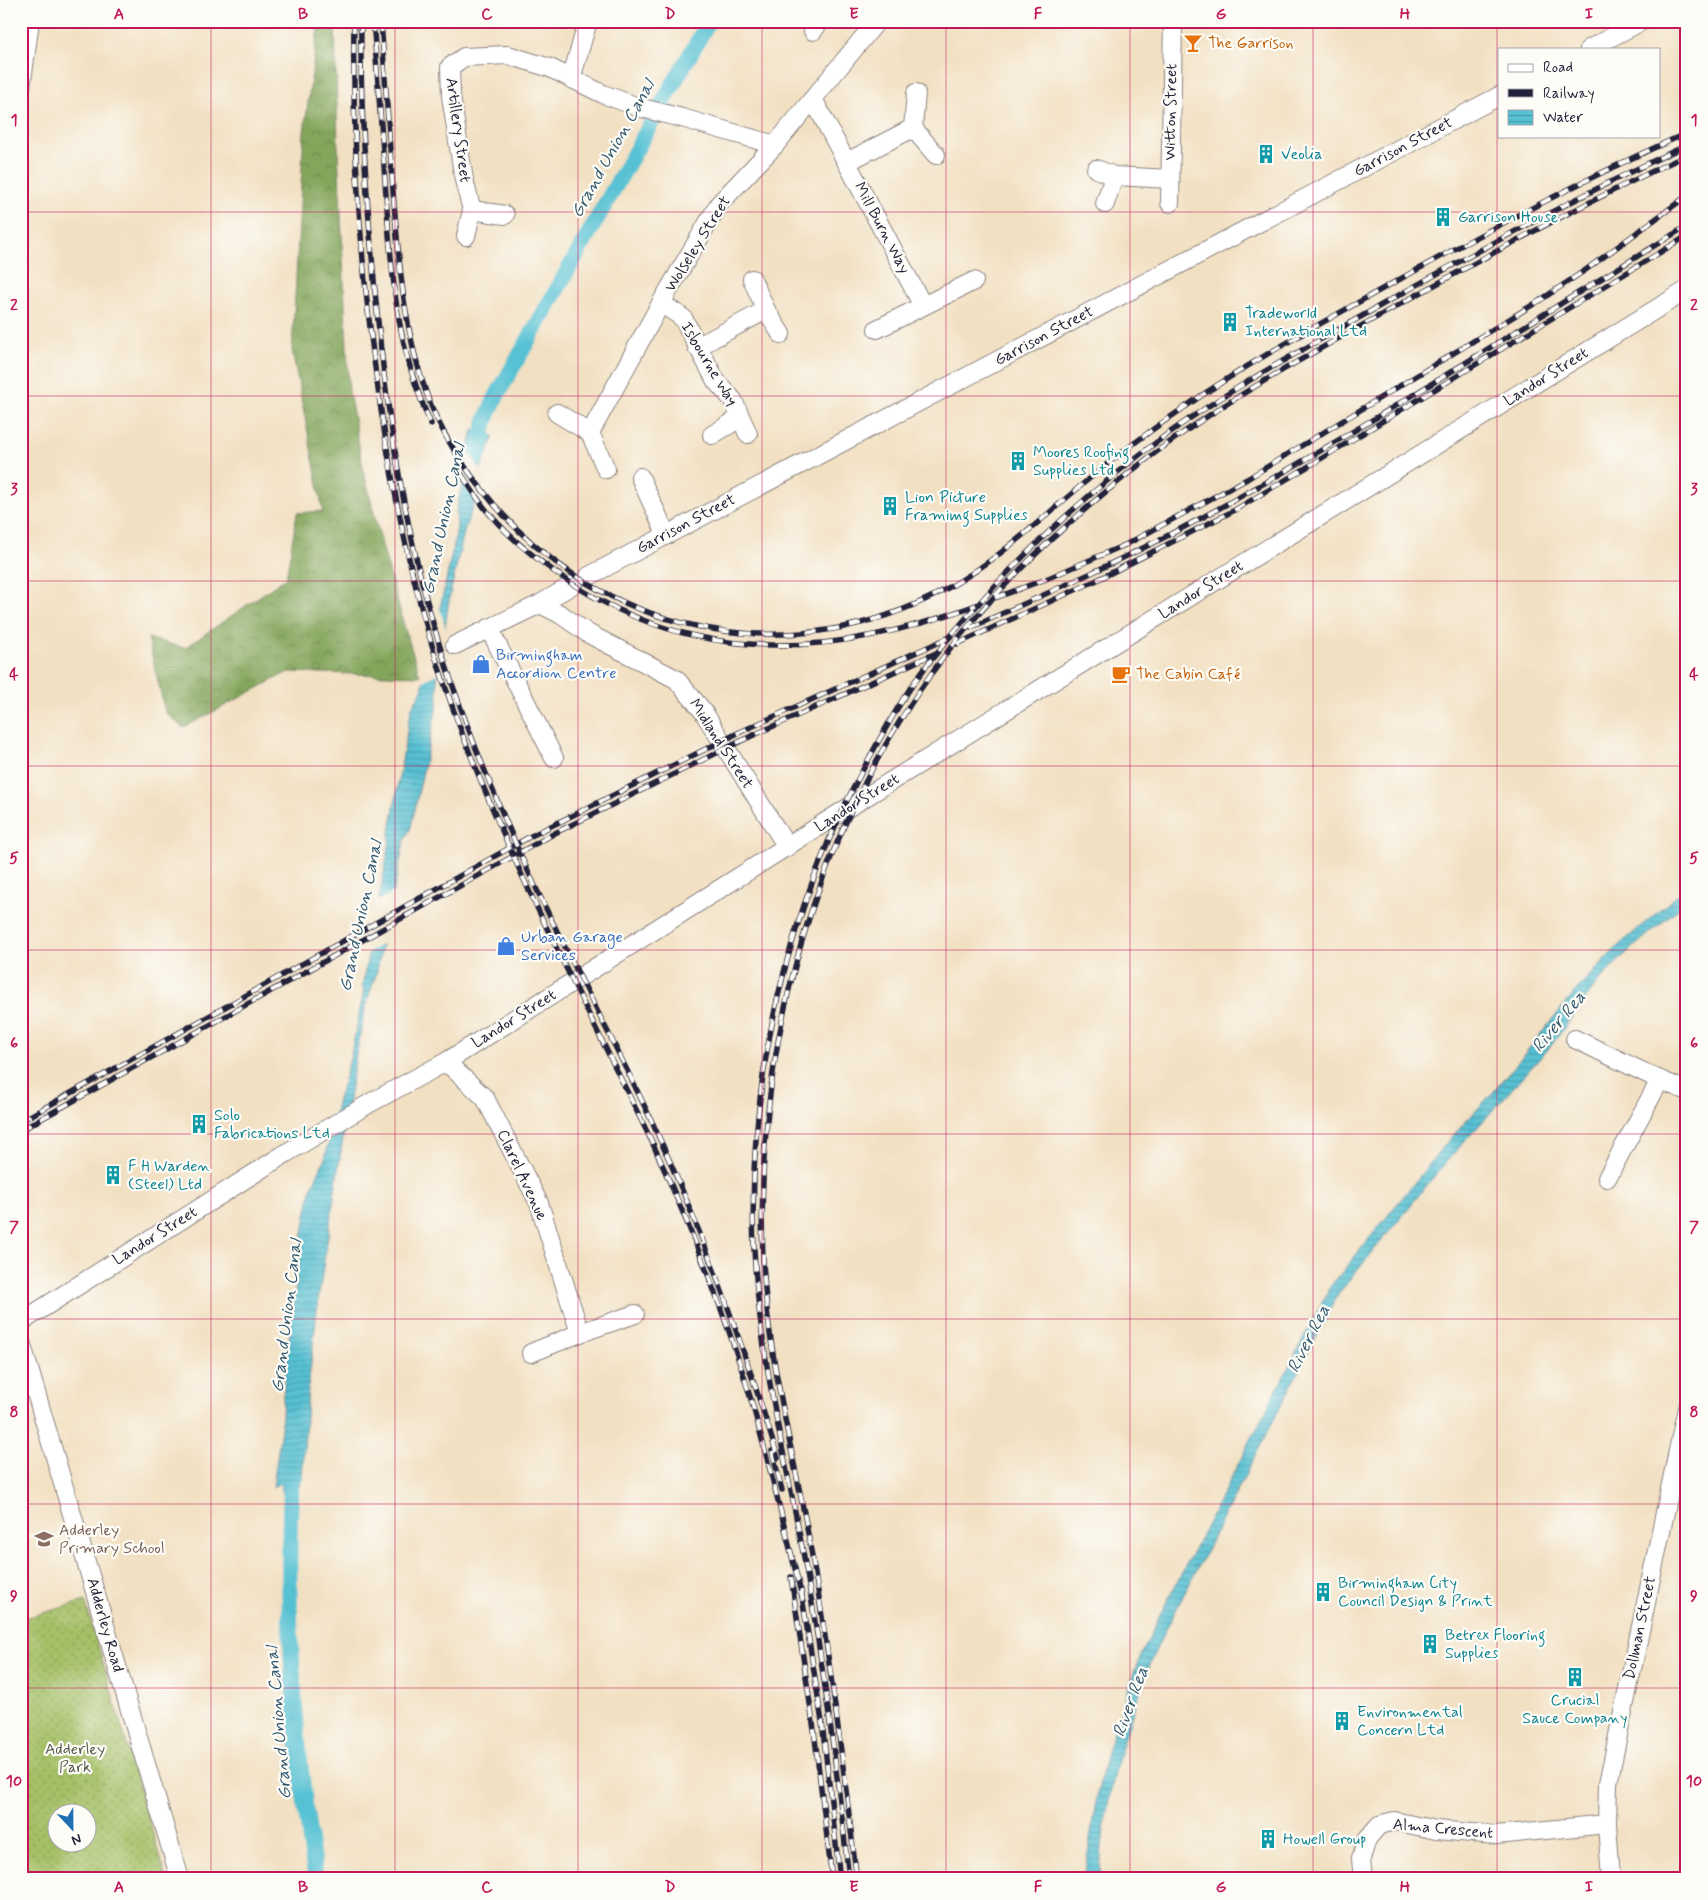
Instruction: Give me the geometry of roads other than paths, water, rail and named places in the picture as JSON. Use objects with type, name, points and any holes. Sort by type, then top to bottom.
[{"type":"street","points":[[21,88],[30,21]]},
{"type":"street","points":[[571,79],[588,21]]},
{"type":"street","name":"Witton Street","points":[[1170,203],[1173,21]]},
{"type":"street","points":[[1591,48],[1642,21]]},
{"type":"street","name":"Wolseley Street","points":[[590,433],[661,303],[719,204],[774,145],[813,99],[868,24]]},
{"type":"street","name":"Artillery Street","points":[[466,236],[472,210],[462,171],[451,96],[450,67],[464,56],[508,55],[550,68],[603,94],[638,108],[682,118],[774,145]]},
{"type":"street","points":[[916,93],[912,128],[936,155]]},
{"type":"street","name":"Garrison Street","points":[[455,645],[540,604],[666,534],[1498,97]]},
{"type":"street","name":"Mill Burn Way","points":[[813,99],[923,306]]},
{"type":"street","points":[[847,162],[912,128]]},
{"type":"street","points":[[1096,169],[1114,176],[1170,179]]},
{"type":"street","points":[[1105,204],[1114,176]]},
{"type":"street","points":[[472,210],[505,215]]},
{"type":"street","points":[[752,279],[766,310],[781,334]]},
{"type":"street","points":[[877,329],[974,281]]},
{"type":"street","name":"Landor Street","points":[[23,1314],[370,1103],[446,1062],[787,847],[1687,290]]},
{"type":"street","name":"Isbourne Way","points":[[661,303],[683,318],[716,382],[733,400],[744,426],[712,435]]},
{"type":"street","points":[[697,347],[766,310]]},
{"type":"street","points":[[557,413],[590,433],[606,469]]},
{"type":"street","points":[[640,477],[666,534]]},
{"type":"street","name":"Midland Street","points":[[540,604],[560,614],[589,634],[676,679],[703,711],[787,847]]},
{"type":"street","points":[[489,628],[554,758]]},
{"type":"street","points":[[1576,1040],[1660,1080],[1687,1090]]},
{"type":"street","name":"Clarel Avenue","points":[[446,1062],[485,1098],[539,1203],[580,1333]]},
{"type":"street","points":[[1607,1178],[1660,1080]]},
{"type":"street","points":[[531,1353],[580,1333],[635,1314]]},
{"type":"street","name":"Adderley Road","points":[[21,1342],[180,1879]]},
{"type":"street","name":"Dollman Street","points":[[1612,1879],[1607,1824],[1608,1783],[1687,1408]]},
{"type":"street","name":"Alma Crescent","points":[[1363,1879],[1361,1859],[1367,1839],[1379,1825],[1394,1821],[1436,1830],[1496,1834],[1607,1824]]},
{"type":"water","points":[[473,429],[494,436],[479,473],[475,501],[465,528],[450,595],[437,677],[438,701],[411,827],[404,842],[376,975],[366,1004],[355,1060],[318,1301],[308,1388],[302,1478],[293,1502],[294,1514],[285,1513],[284,1496],[280,1483],[273,1487],[281,1429],[285,1369],[302,1238],[311,1189],[325,1158],[337,1103],[350,1059],[389,847],[408,725],[412,707],[422,690],[455,539],[456,513]]},
{"type":"water","name":"River Rea","points":[[1687,887],[1687,901],[1621,958],[1599,981],[1550,1047],[1446,1162],[1339,1293],[1158,1645],[1118,1759],[1106,1818],[1100,1879],[1084,1879],[1096,1800],[1107,1752],[1137,1664],[1162,1611],[1330,1287],[1448,1141],[1495,1090],[1579,987],[1619,945]]},
{"type":"waterway","name":"Grand Union Canal","points":[[479,453],[486,420],[496,397],[709,21]]},
{"type":"waterway","name":"Grand Union Canal","points":[[291,1491],[289,1588],[293,1686],[302,1783],[316,1879]]},
{"type":"railway","points":[[354,21],[354,110],[358,198],[370,331],[396,500],[425,623],[451,703],[520,872],[653,1144],[707,1272],[731,1337],[752,1403],[802,1597]]},
{"type":"railway","points":[[361,21],[361,80],[365,168],[383,366],[399,475],[422,583],[437,636],[470,732],[522,858],[637,1090],[689,1206],[751,1373],[778,1458]]},
{"type":"railway","points":[[373,21],[391,255],[398,312],[410,367],[431,424]]},
{"type":"railway","points":[[381,21],[397,243],[407,320],[412,345],[427,395],[451,446],[484,492],[526,537],[573,575],[626,603],[681,623],[739,633],[798,633],[858,624],[916,604],[940,593],[984,565],[1025,534],[1096,473],[1144,436],[1206,392],[1256,361],[1421,267],[1496,227],[1610,169],[1687,133]]},
{"type":"railway","points":[[849,1879],[823,1674],[803,1552],[767,1364],[761,1326],[754,1249],[754,1185],[758,1120],[766,1056],[779,993],[796,930],[817,869],[843,810],[890,721],[924,669],[1008,572],[1101,485],[1169,433],[1248,381],[1459,261],[1610,182],[1687,145]]},
{"type":"railway","points":[[856,1873],[841,1747],[823,1622],[769,1330],[763,1259],[763,1181],[769,1104],[781,1028],[799,953],[823,879],[853,808],[889,739],[931,674],[952,646],[1023,566],[1075,518],[1129,473],[1159,450],[1255,386],[1321,348],[1536,230],[1611,191],[1687,155]]},
{"type":"railway","points":[[995,598],[1046,579],[1127,544],[1247,479],[1539,301],[1587,269],[1687,196]]},
{"type":"railway","points":[[970,628],[1125,557],[1216,510],[1394,407],[1687,226]]},
{"type":"railway","points":[[957,644],[1095,581],[1233,511],[1687,236]]},
{"type":"railway","points":[[462,475],[497,522],[516,541],[549,567],[571,583],[620,610],[669,629],[719,641],[770,645],[821,643],[873,635],[924,622],[976,605]]},
{"type":"railway","points":[[21,1121],[531,836],[740,732],[950,637]]},
{"type":"railway","points":[[21,1130],[555,833],[745,739],[936,653]]},
{"type":"railway","points":[[772,1451],[782,1490]]},
{"type":"railway","points":[[791,1577],[814,1730],[832,1879]]},
{"type":"railway","points":[[801,1590],[822,1722],[840,1879]]},
{"type":"place","name":"The Garrison","points":[[1193,43]]},
{"type":"place","name":"Veolia","points":[[1266,154]]},
{"type":"place","name":"Garrison House","points":[[1443,217]]},
{"type":"place","name":"Tradeworld International Ltd","points":[[1230,322]]},
{"type":"place","name":"Moores Roofing Supplies Ltd","points":[[1018,461]]},
{"type":"place","name":"Lion Picture Framimg Supplies","points":[[890,506]]},
{"type":"place","name":"Birmingham Accordion Centre","points":[[481,664]]},
{"type":"place","name":"The Cabin Café","points":[[1121,674]]},
{"type":"place","name":"Urban Garage Services","points":[[506,946]]},
{"type":"place","name":"Solo Fabrications Ltd","points":[[199,1124]]},
{"type":"place","name":"F H Warden (Steel) Ltd","points":[[113,1175]]},
{"type":"place","name":"Adderley Primary School","points":[[44,1539]]},
{"type":"place","name":"Birmingham City Council Design & Print","points":[[1323,1592]]},
{"type":"place","name":"Betrex Flooring Supplies","points":[[1430,1644]]},
{"type":"place","name":"Crucial Sauce Company","points":[[1575,1677]]},
{"type":"place","name":"Environmental Concern Ltd","points":[[1342,1721]]},
{"type":"place","name":"Howell Group","points":[[1268,1839]]},
{"type":"park label","name":"Adderley Park","points":[[75,1758]]}]
